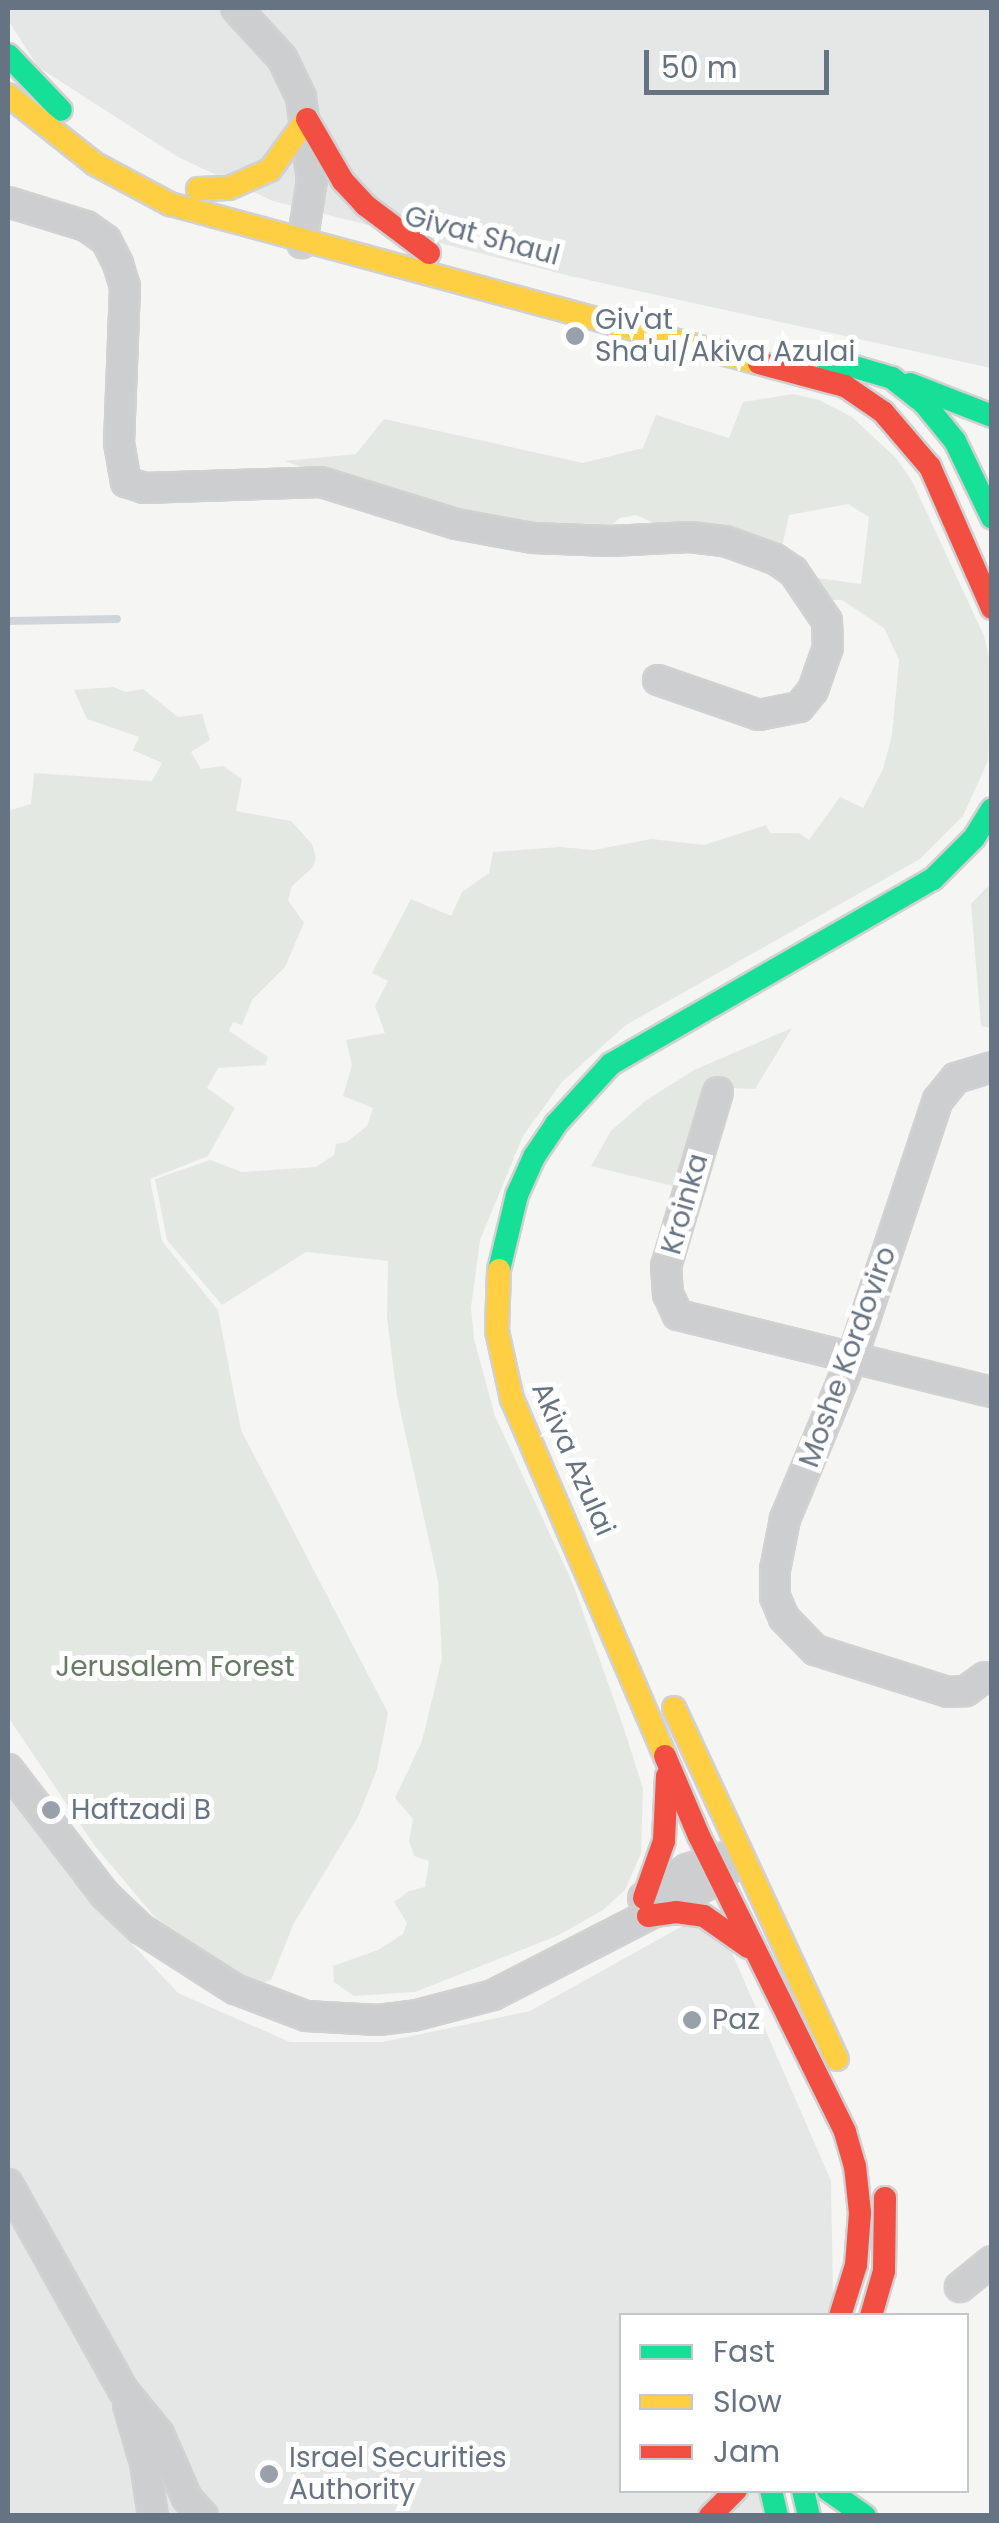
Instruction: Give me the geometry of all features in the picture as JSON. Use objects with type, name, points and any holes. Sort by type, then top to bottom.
[{"type":"street","points":[[236,8],[282,58],[306,118],[343,181],[366,205],[429,253]]},
{"type":"street","name":"Givat Shaul","points":[[8,55],[68,116],[142,166],[305,232],[844,386],[883,412],[930,466]]},
{"type":"street","name":"Givat Shaul","points":[[8,94],[54,135],[131,186],[170,204],[429,253],[892,378],[924,402],[961,451]]},
{"type":"street","points":[[198,189],[230,188],[270,170],[306,118]]},
{"type":"street","points":[[305,232],[312,180],[306,118]]},
{"type":"street","points":[[8,202],[86,226],[106,240],[118,264],[125,286],[119,442],[126,482],[144,488],[321,482],[456,524],[533,538],[610,541],[690,537],[726,541],[776,558],[794,570],[827,621],[828,647],[813,690],[799,707],[759,714],[658,680]]},
{"type":"street","points":[[892,378],[992,416]]},
{"type":"street","points":[[992,435],[930,466],[992,608]]},
{"type":"street","points":[[961,451],[992,458]]},
{"type":"street","points":[[961,451],[992,518]]},
{"type":"street","name":"Akiva Azulai","points":[[841,2313],[860,2238],[855,2166],[832,2103],[714,1868],[512,1399],[502,1365],[497,1315],[499,1262],[517,1194],[556,1124],[611,1064],[933,879],[974,838],[992,809]]},
{"type":"street","name":"Akiva Azulai","points":[[606,1558],[537,1402],[520,1335],[519,1300],[527,1240],[556,1165],[602,1101],[632,1074],[938,900],[992,852]]},
{"type":"street","name":"Moshe Kordoviro","points":[[989,1670],[966,1691],[948,1692],[836,1659],[802,1638],[775,1598],[779,1542],[852,1358],[938,1100],[956,1078],[992,1067]]},
{"type":"street","name":"Kroinka","points":[[718,1092],[666,1266],[668,1294],[678,1315],[852,1358]]},
{"type":"street","points":[[852,1358],[992,1392]]},
{"type":"street","points":[[663,1682],[874,2146]]},
{"type":"street","points":[[646,1907],[664,1840],[667,1757]]},
{"type":"street","points":[[8,1769],[105,1895],[141,1929],[235,1989],[306,2016],[378,2020],[493,1995],[604,1939],[646,1907],[741,1854]]},
{"type":"street","points":[[646,1907],[704,1916],[727,1928],[754,1953]]},
{"type":"street","points":[[872,2313],[887,2244],[882,2174]]},
{"type":"street","points":[[8,2184],[122,2390],[158,2434],[188,2498],[203,2516]]},
{"type":"street","points":[[960,2287],[992,2261]]},
{"type":"street","points":[[122,2390],[145,2462],[153,2516]]},
{"type":"street","points":[[710,2516],[733,2493]]},
{"type":"street","points":[[832,2493],[866,2516]]},
{"type":"shaded area","points":[[8,8],[991,8],[991,368],[570,276],[273,201],[178,157],[38,67],[8,20]]},
{"type":"shaded area","points":[[8,1794],[72,1880],[178,1993],[290,2042],[383,2042],[530,2011],[713,1909],[831,2181],[833,2294],[827,2313],[619,2313],[619,2493],[772,2493],[765,2515],[8,2515]]},
{"type":"green space","points":[[793,394],[819,400],[852,417],[897,459],[913,483],[984,636],[991,666],[988,761],[963,816],[920,859],[626,1025],[562,1082],[523,1136],[480,1240],[471,1308],[474,1339],[495,1416],[573,1584],[621,1720],[643,1788],[641,1853],[625,1890],[603,1910],[559,1935],[415,1992],[354,1996],[334,1982],[333,1966],[378,1950],[403,1934],[407,1923],[394,1902],[409,1891],[425,1887],[429,1861],[414,1856],[409,1841],[413,1819],[395,1798],[422,1741],[442,1658],[438,1581],[397,1396],[387,1318],[388,1261],[306,1252],[222,1305],[167,1240],[155,1179],[210,1160],[242,1172],[316,1167],[334,1155],[336,1144],[347,1142],[367,1126],[373,1108],[343,1096],[352,1065],[346,1040],[385,1033],[375,1006],[388,981],[372,973],[411,899],[451,916],[462,892],[489,873],[493,852],[560,847],[594,850],[651,839],[704,845],[766,825],[770,833],[799,833],[809,840],[840,797],[863,808],[883,769],[892,735],[899,660],[884,628],[842,600],[828,600],[818,578],[861,584],[869,517],[848,504],[789,515],[781,552],[669,530],[636,515],[620,518],[600,534],[432,510],[284,461],[356,454],[384,419],[583,463],[643,448],[656,415],[729,438],[743,402]]},
{"type":"green space","name":"Jerusalem Forest","points":[[113,687],[126,692],[143,689],[178,717],[202,714],[210,740],[191,752],[201,769],[223,766],[242,779],[236,811],[291,821],[312,844],[316,858],[313,867],[292,886],[288,900],[304,923],[285,967],[252,1000],[242,1025],[233,1022],[229,1031],[268,1057],[265,1065],[218,1068],[207,1088],[235,1108],[208,1156],[150,1179],[162,1241],[218,1310],[241,1430],[388,1713],[377,1769],[358,1817],[294,1923],[271,1980],[263,1983],[211,1960],[154,1916],[95,1846],[8,1717],[8,811],[31,804],[34,773],[152,781],[162,763],[133,750],[139,737],[87,719],[74,690]]},
{"type":"green space","points":[[991,883],[991,1028],[981,1026],[971,904]]},
{"type":"green space","points":[[792,1028],[755,1089],[707,1087],[673,1186],[591,1166],[611,1131],[645,1101],[694,1070]]},
{"type":"waterway","points":[[8,621],[117,619]]},
{"type":"traffic: fast","points":[[8,55],[61,110]]},
{"type":"traffic: fast","points":[[824,358],[892,378],[924,403],[955,441],[992,518]]},
{"type":"traffic: fast","points":[[910,384],[992,416]]},
{"type":"traffic: fast","points":[[499,1270],[517,1195],[534,1157],[556,1124],[611,1064],[933,879],[974,838],[992,809]]},
{"type":"traffic: fast","points":[[772,2493],[777,2516]]},
{"type":"traffic: fast","points":[[804,2493],[809,2516]]},
{"type":"traffic: fast","points":[[832,2493],[865,2516]]},
{"type":"traffic: slow","points":[[8,95],[95,164],[170,204],[759,363]]},
{"type":"traffic: slow","points":[[198,189],[229,188],[270,170],[307,119]]},
{"type":"traffic: slow","points":[[499,1270],[497,1331],[512,1399],[665,1756]]},
{"type":"traffic: slow","points":[[674,1708],[837,2059]]},
{"type":"traffic: jam","points":[[307,119],[343,181],[365,205],[429,253]]},
{"type":"traffic: jam","points":[[759,363],[845,386],[883,412],[930,467],[992,608]]},
{"type":"traffic: jam","points":[[665,1756],[699,1836],[845,2132],[855,2166],[860,2213],[856,2265],[841,2313]]},
{"type":"traffic: jam","points":[[644,1898],[664,1841],[667,1776]]},
{"type":"traffic: jam","points":[[648,1916],[676,1912],[704,1916],[748,1947]]},
{"type":"traffic: jam","points":[[872,2313],[884,2271],[885,2198]]},
{"type":"traffic: jam","points":[[710,2516],[733,2493]]},
{"type":"place","name":"Giv'at Sha'ul/Akiva Azulai","points":[[575,336]]},
{"type":"place","name":"Haftzadi B","points":[[51,1810]]},
{"type":"place","name":"Paz","points":[[692,2020]]},
{"type":"place","name":"Israel Securities Authority","points":[[269,2474]]}]
